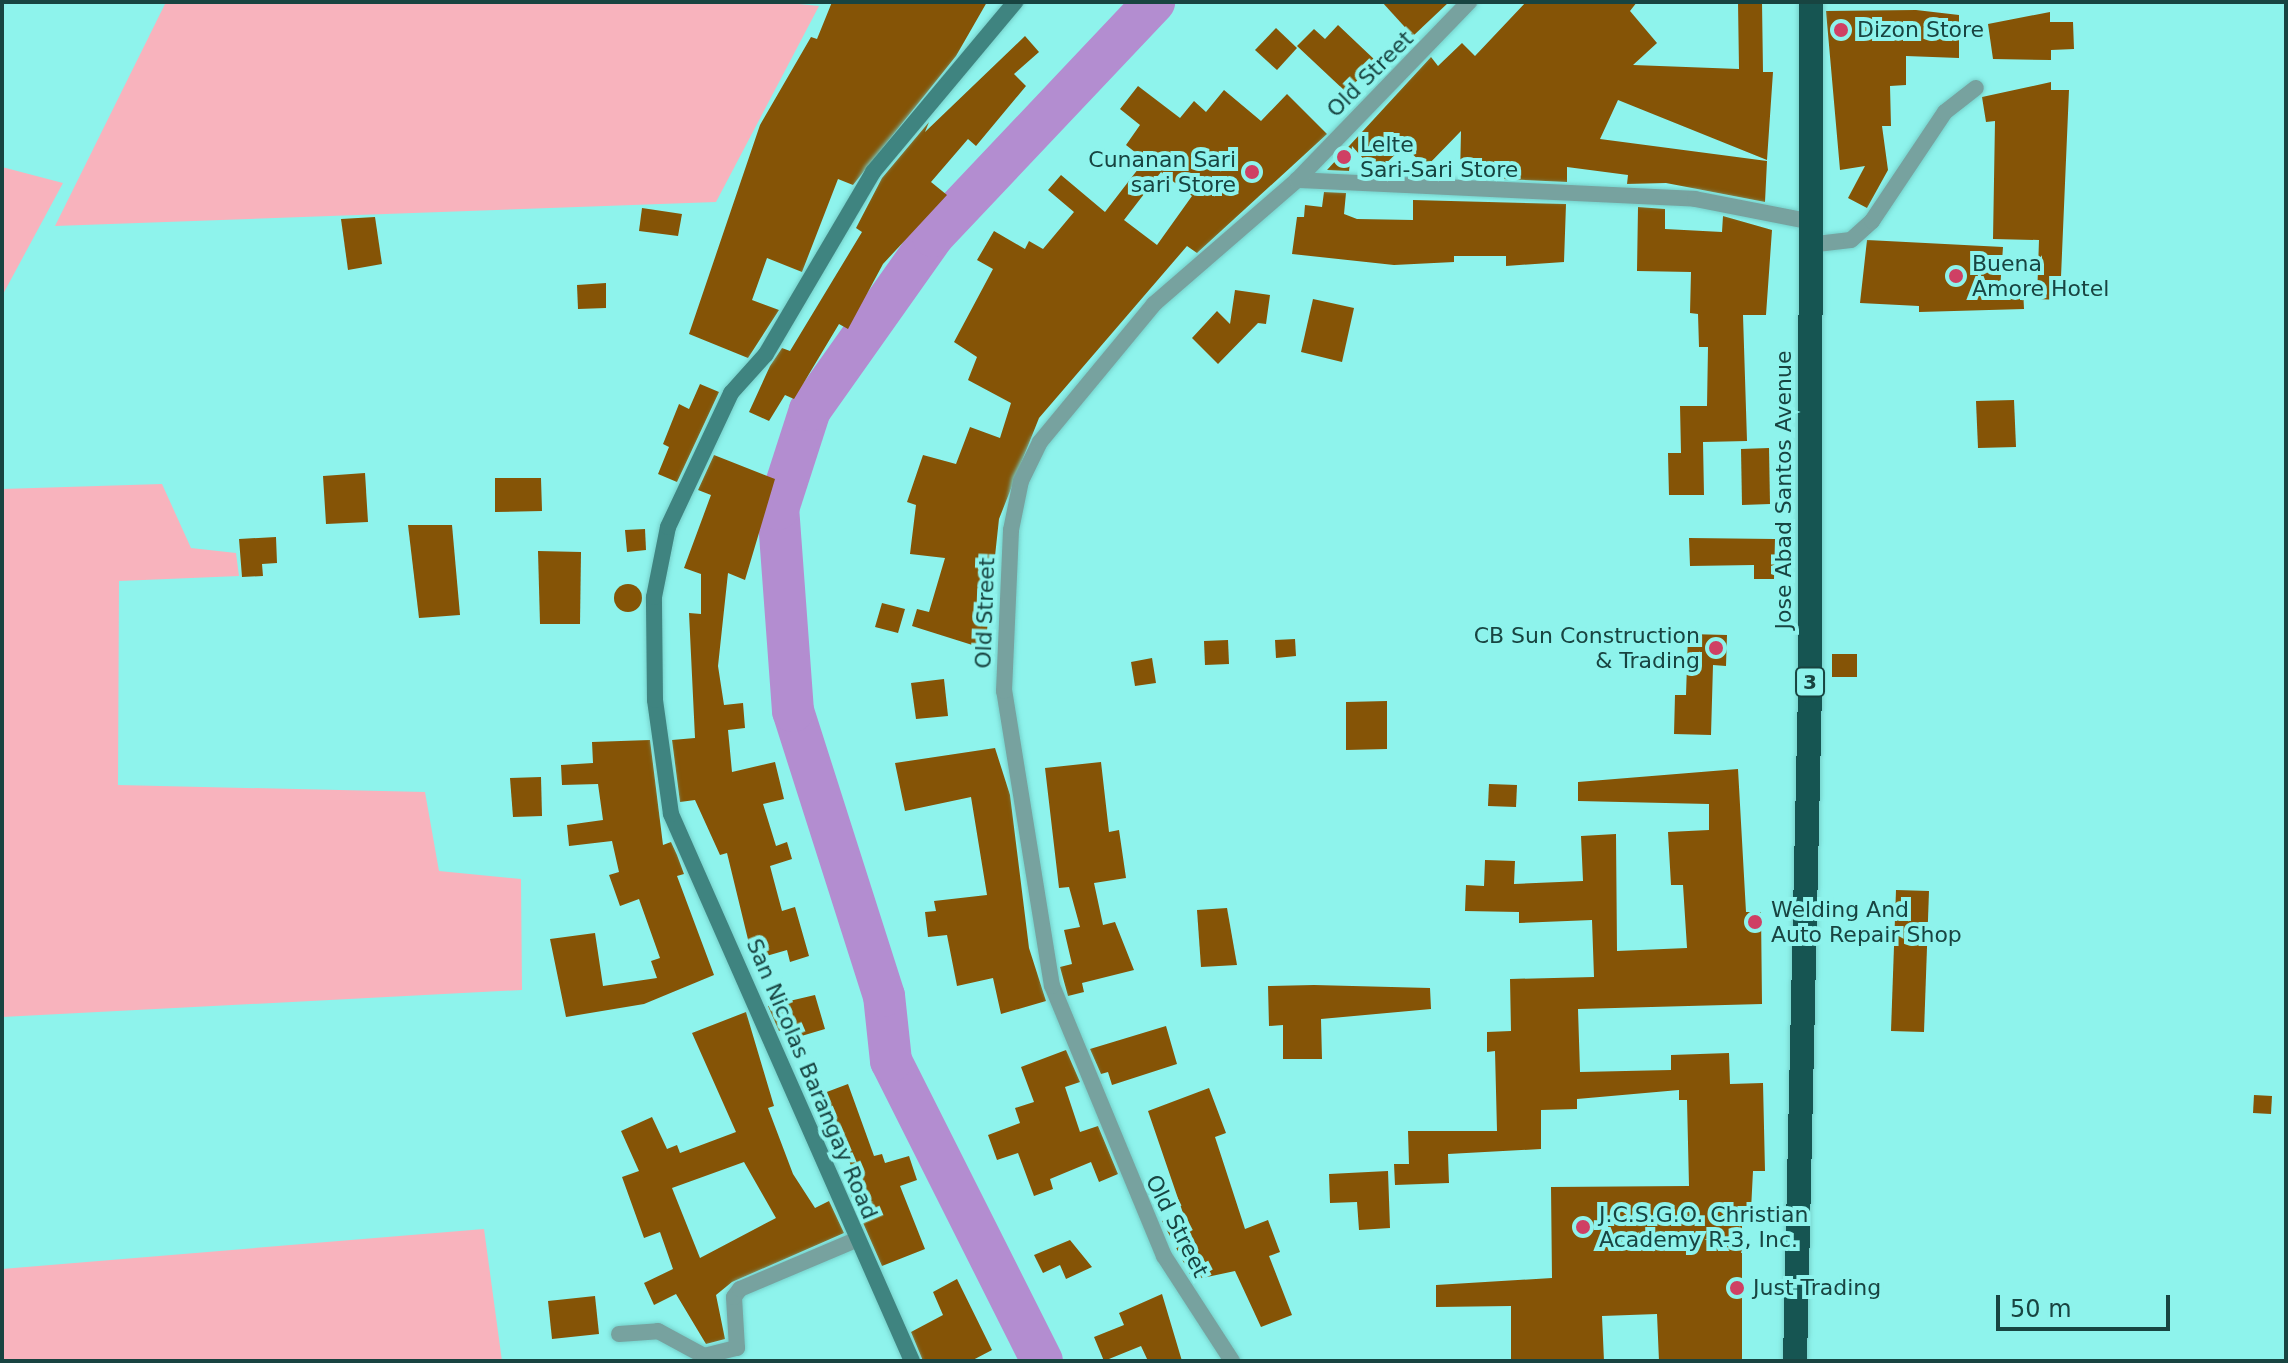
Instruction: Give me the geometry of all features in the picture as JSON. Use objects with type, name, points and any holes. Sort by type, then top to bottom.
[{"type":"highway","name":"Jose Abad Santos Avenue","points":[[1795,1361],[1810,676],[1808,233],[1811,2]]},
{"type":"street","name":"San Nicolas Barangay Road","points":[[912,1361],[856,1240],[671,814],[655,700],[654,597],[668,527],[731,393],[766,354],[835,228],[1015,2]]},
{"type":"street","name":"Old Street","points":[[1232,1361],[1164,1256],[1052,986],[1004,691],[1006,579],[1021,481],[1040,442],[1154,304],[1297,180],[1469,2]]},
{"type":"street","points":[[1297,180],[1695,199],[1808,233],[1851,240],[1872,221],[1945,112],[1976,88]]},
{"type":"street","points":[[619,1334],[658,1331],[704,1356],[737,1348],[734,1297],[740,1289],[856,1240]]},
{"type":"shaded area","points":[[166,2],[779,2],[819,6],[716,202],[55,226]]},
{"type":"shaded area","points":[[2,167],[63,183],[2,296]]},
{"type":"shaded area","points":[[162,484],[191,548],[236,553],[239,576],[119,581],[118,785],[425,792],[439,871],[521,879],[522,990],[2,1017],[2,489]]},
{"type":"shaded area","points":[[484,1229],[502,1361],[2,1361],[2,1269]]},
{"type":"building","points":[[832,2],[987,2],[956,56],[853,185],[838,179],[802,272],[767,258],[752,300],[779,310],[748,358],[689,334],[760,125],[811,37],[817,39]]},
{"type":"building","points":[[1382,2],[1449,2],[1413,36]]},
{"type":"building","points":[[1526,2],[1637,2],[1630,11],[1657,43],[1633,65],[1739,69],[1738,2],[1762,2],[1763,72],[1773,72],[1767,160],[1618,100],[1600,139],[1767,161],[1765,202],[1666,183],[1627,184],[1628,175],[1567,167],[1567,182],[1460,177],[1461,131],[1426,167],[1404,146],[1376,173],[1352,146],[1349,171],[1327,170],[1431,57],[1438,66],[1462,43],[1475,56]]},
{"type":"building","points":[[1916,10],[1959,15],[1959,58],[1906,56],[1906,85],[1890,86],[1891,126],[1882,126],[1888,170],[1867,208],[1848,198],[1865,166],[1840,170],[1826,11]]},
{"type":"building","points":[[2050,12],[2050,22],[2073,22],[2074,49],[2051,50],[2051,60],[1993,59],[1988,24]]},
{"type":"building","points":[[1338,25],[1376,61],[1346,92],[1297,46],[1314,29],[1325,39]]},
{"type":"building","points":[[1276,28],[1297,48],[1277,70],[1255,50]]},
{"type":"building","points":[[1025,36],[1039,52],[1014,74],[1026,86],[976,146],[968,139],[931,182],[947,195],[883,264],[848,329],[839,324],[794,399],[785,395],[769,421],[749,412],[770,366],[782,348],[790,351],[862,232],[856,228],[882,178],[929,122],[925,132]]},
{"type":"building","points":[[2051,82],[2051,90],[2069,90],[2060,300],[2037,299],[2039,240],[1993,239],[1995,121],[1986,122],[1982,97]]},
{"type":"building","points":[[1138,86],[1180,118],[1194,101],[1206,112],[1224,90],[1261,121],[1287,94],[1327,134],[1197,253],[1187,246],[1039,418],[999,519],[985,649],[912,626],[917,609],[929,612],[945,558],[910,554],[916,505],[907,502],[923,455],[956,464],[970,427],[1000,438],[1011,403],[968,380],[977,357],[954,342],[993,269],[977,260],[994,231],[1025,249],[1029,241],[1043,249],[1074,212],[1048,190],[1061,175],[1105,212],[1145,160],[1126,145],[1140,125],[1120,109]],"holes":[[[1161,172],[1192,196],[1157,245],[1124,220]]]},
{"type":"building","points":[[1324,192],[1346,193],[1344,214],[1357,219],[1413,220],[1413,200],[1566,204],[1564,262],[1506,266],[1506,256],[1454,256],[1454,262],[1394,265],[1292,254],[1297,217],[1304,217],[1305,205],[1322,207]]},
{"type":"building","points":[[1638,207],[1665,209],[1665,229],[1722,232],[1723,216],[1772,230],[1766,315],[1743,315],[1747,441],[1703,442],[1704,495],[1669,495],[1668,453],[1681,453],[1680,406],[1707,406],[1708,347],[1699,347],[1698,314],[1690,313],[1691,272],[1637,271]]},
{"type":"building","points":[[642,208],[682,214],[678,236],[639,231]]},
{"type":"building","points":[[375,217],[382,264],[348,270],[341,219]]},
{"type":"building","points":[[1867,240],[2003,247],[2000,290],[2023,289],[2024,309],[1919,312],[1919,306],[1860,303]]},
{"type":"building","points":[[606,283],[606,308],[578,309],[577,285]]},
{"type":"building","points":[[1235,290],[1270,295],[1266,324],[1258,323],[1218,364],[1192,338],[1217,311],[1230,324]]},
{"type":"building","points":[[1313,299],[1354,308],[1342,362],[1301,352]]},
{"type":"building","points":[[700,384],[719,392],[677,482],[658,474],[669,447],[663,444],[679,404],[689,409]]},
{"type":"building","points":[[2014,400],[2016,447],[1978,448],[1976,401]]},
{"type":"building","points":[[1769,448],[1770,504],[1742,505],[1741,449]]},
{"type":"building","points":[[714,455],[775,479],[745,580],[728,573],[718,666],[724,705],[743,703],[745,728],[728,730],[732,772],[775,762],[784,799],[763,804],[776,846],[787,842],[792,859],[770,866],[782,911],[795,907],[809,956],[790,962],[787,950],[753,960],[727,853],[720,855],[695,800],[680,802],[672,740],[695,738],[689,613],[701,614],[701,574],[684,568],[711,495],[698,490]]},
{"type":"building","points":[[365,473],[368,522],[326,524],[323,476]]},
{"type":"building","points":[[495,478],[541,478],[542,511],[495,512]]},
{"type":"building","points":[[408,525],[452,525],[460,615],[419,618]]},
{"type":"building","points":[[645,529],[646,550],[627,552],[625,530]]},
{"type":"building","points":[[276,537],[277,563],[262,564],[263,576],[242,577],[239,539]]},
{"type":"building","points":[[1689,538],[1775,539],[1774,579],[1754,579],[1754,565],[1690,566]]},
{"type":"building","points":[[538,551],[581,552],[580,624],[540,624]]},
{"type":"building","points":[[628,584],[638,588],[642,598],[638,608],[628,612],[618,608],[614,598],[618,588]]},
{"type":"building","points":[[882,603],[905,609],[898,633],[875,627]]},
{"type":"building","points":[[1688,634],[1727,635],[1726,666],[1713,665],[1711,735],[1674,734],[1675,695],[1686,695]]},
{"type":"building","points":[[1295,639],[1296,656],[1276,658],[1275,640]]},
{"type":"building","points":[[1228,640],[1229,664],[1205,665],[1204,641]]},
{"type":"building","points":[[1832,654],[1857,654],[1857,677],[1832,677]]},
{"type":"building","points":[[1152,658],[1156,683],[1135,686],[1131,662]]},
{"type":"building","points":[[944,679],[948,716],[916,719],[911,683]]},
{"type":"building","points":[[1387,701],[1387,749],[1346,750],[1346,702]]},
{"type":"building","points":[[650,740],[663,845],[671,842],[677,855],[684,874],[677,876],[714,975],[644,1004],[566,1017],[550,939],[595,933],[603,986],[657,978],[651,961],[660,958],[639,899],[620,906],[609,875],[619,872],[612,841],[569,846],[567,825],[603,820],[598,784],[562,785],[561,765],[593,763],[592,742]]},
{"type":"building","points":[[995,748],[1010,795],[1029,948],[1046,1001],[1001,1014],[993,978],[957,986],[947,935],[928,937],[925,912],[936,911],[934,901],[987,895],[971,797],[905,811],[895,763]]},
{"type":"building","points":[[1101,762],[1109,832],[1119,830],[1126,878],[1094,883],[1103,925],[1115,922],[1134,970],[1082,983],[1084,992],[1068,996],[1060,967],[1072,964],[1064,930],[1080,927],[1069,887],[1059,888],[1045,768]]},
{"type":"building","points":[[1738,769],[1746,912],[1761,912],[1762,1004],[1578,1009],[1580,1072],[1671,1070],[1671,1055],[1729,1053],[1730,1084],[1763,1083],[1765,1171],[1753,1171],[1751,1210],[1742,1210],[1742,1361],[1659,1361],[1657,1314],[1602,1316],[1604,1361],[1511,1361],[1511,1306],[1436,1307],[1436,1285],[1552,1278],[1551,1187],[1689,1186],[1687,1100],[1679,1100],[1679,1090],[1577,1099],[1577,1109],[1541,1110],[1541,1149],[1448,1154],[1449,1183],[1395,1185],[1394,1164],[1409,1164],[1408,1131],[1497,1131],[1495,1051],[1487,1052],[1487,1032],[1511,1031],[1510,979],[1594,977],[1592,920],[1519,923],[1519,912],[1465,911],[1466,885],[1484,886],[1485,860],[1515,861],[1514,884],[1583,881],[1581,836],[1616,834],[1617,951],[1687,948],[1683,885],[1671,885],[1668,832],[1709,830],[1709,804],[1578,801],[1578,782]]},
{"type":"building","points":[[541,777],[542,816],[513,817],[510,778]]},
{"type":"building","points":[[1489,784],[1517,785],[1516,807],[1488,806]]},
{"type":"building","points":[[1896,890],[1929,891],[1924,1032],[1891,1031]]},
{"type":"building","points":[[1227,908],[1237,965],[1201,967],[1197,910]]},
{"type":"building","points":[[1268,986],[1430,988],[1431,1009],[1321,1019],[1322,1059],[1283,1059],[1283,1025],[1269,1026]]},
{"type":"building","points":[[815,995],[825,1029],[798,1037],[795,1026],[779,1031],[768,1006]]},
{"type":"building","points":[[746,1012],[774,1106],[768,1108],[793,1174],[815,1208],[829,1201],[844,1233],[732,1282],[716,1295],[725,1339],[706,1344],[676,1294],[654,1305],[644,1283],[673,1269],[660,1232],[644,1238],[622,1177],[639,1171],[621,1131],[652,1117],[667,1149],[677,1145],[680,1153],[736,1132],[692,1033]],"holes":[[[744,1162],[776,1218],[700,1258],[672,1188]]]},
{"type":"building","points":[[1166,1026],[1177,1064],[1112,1085],[1108,1072],[1101,1074],[1090,1049]]},
{"type":"building","points":[[1066,1050],[1080,1082],[1065,1087],[1080,1132],[1098,1126],[1118,1174],[1099,1182],[1091,1162],[1050,1179],[1053,1189],[1034,1196],[1018,1153],[997,1160],[988,1135],[1020,1123],[1015,1108],[1034,1102],[1021,1067]]},
{"type":"building","points":[[848,1084],[874,1156],[882,1154],[885,1163],[909,1156],[917,1180],[900,1186],[925,1249],[882,1266],[846,1184],[856,1181],[844,1145],[838,1147],[830,1126],[835,1124],[824,1093]]},
{"type":"building","points":[[1209,1088],[1226,1133],[1215,1137],[1245,1229],[1268,1220],[1280,1252],[1269,1256],[1292,1315],[1261,1327],[1235,1271],[1193,1280],[1162,1221],[1183,1213],[1148,1111]]},
{"type":"building","points":[[2254,1095],[2272,1096],[2271,1114],[2253,1113]]},
{"type":"building","points":[[1388,1171],[1390,1228],[1359,1230],[1357,1202],[1330,1203],[1329,1174]]},
{"type":"building","points":[[1070,1240],[1092,1267],[1066,1279],[1060,1265],[1043,1273],[1034,1255]]},
{"type":"building","points":[[957,1279],[992,1350],[971,1361],[923,1361],[911,1332],[943,1315],[933,1292]]},
{"type":"building","points":[[1162,1294],[1182,1361],[1148,1361],[1141,1346],[1104,1361],[1094,1337],[1124,1325],[1119,1313]]},
{"type":"building","points":[[595,1296],[599,1334],[552,1339],[548,1301]]},
{"type":"waterway","points":[[1042,1361],[891,1061],[884,996],[793,711],[778,509],[810,410],[933,236],[1154,2]]},
{"type":"place","name":"Dizon Store","points":[[1841,30]]},
{"type":"place","name":"Lelte Sari-Sari Store","points":[[1344,157]]},
{"type":"place","name":"Cunanan Sari sari Store","points":[[1252,172]]},
{"type":"place","name":"Buena Amore Hotel","points":[[1956,276]]},
{"type":"place","name":"CB Sun Construction & Trading","points":[[1716,648]]},
{"type":"place","name":"Welding And Auto Repair Shop","points":[[1755,922]]},
{"type":"place","name":"J.C.S.G.O. Christian Academy R-3, Inc.","points":[[1583,1227]]},
{"type":"place","name":"Just Trading","points":[[1737,1288]]}]
